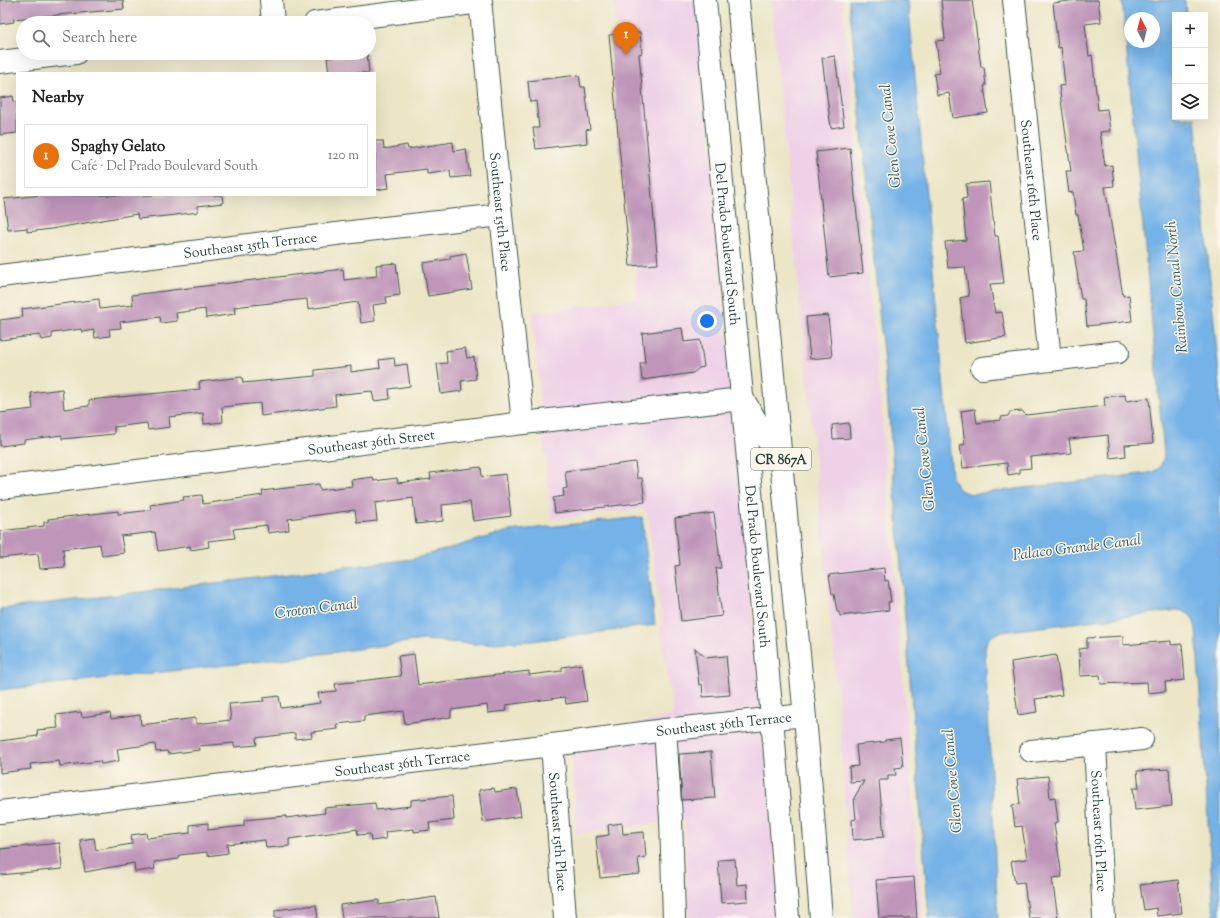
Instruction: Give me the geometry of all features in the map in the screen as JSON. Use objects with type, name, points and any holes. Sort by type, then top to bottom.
[{"type":"street","points":[[271,0],[272,16]]},
{"type":"street","name":"Del Prado Boulevard South","points":[[705,0],[772,717],[788,918]]},
{"type":"street","name":"CR 867A","points":[[738,0],[782,463],[820,918]]},
{"type":"street","name":"Southeast 16th Place","points":[[1014,0],[1050,360]]},
{"type":"street","points":[[368,16],[480,1]]},
{"type":"street","name":"Southeast 15th Place","points":[[480,1],[500,215],[523,423]]},
{"type":"street","points":[[0,62],[17,60]]},
{"type":"street","name":"Southeast 35th Terrace","points":[[0,276],[500,215]]},
{"type":"street","points":[[982,368],[1118,352]]},
{"type":"street","points":[[742,398],[782,463]]},
{"type":"street","name":"Southeast 36th Street","points":[[0,488],[523,423],[742,398]]},
{"type":"street","name":"Southeast 36th Terrace","points":[[0,812],[552,746],[665,730],[804,714]]},
{"type":"street","points":[[665,730],[671,818],[674,918]]},
{"type":"street","points":[[1031,751],[1142,739]]},
{"type":"street","name":"Southeast 16th Place","points":[[1095,744],[1104,918]]},
{"type":"street","name":"Southeast 15th Place","points":[[552,746],[565,918]]},
{"type":"shaded area","points":[[614,0],[697,0],[780,918],[688,918],[684,820],[576,834],[572,741],[674,715],[660,630],[662,624],[647,512],[642,509],[551,519],[532,313],[637,299],[631,187]]},
{"type":"shaded area","points":[[771,0],[842,0],[881,406],[922,918],[853,918],[837,688]]},
{"type":"water","points":[[849,0],[908,0],[952,476],[957,487],[962,491],[974,494],[1149,473],[1158,469],[1163,461],[1164,454],[1126,48],[1160,48],[1160,12],[1124,12],[1124,22],[1122,0],[1185,0],[1186,12],[1172,12],[1172,120],[1195,120],[1220,386],[1220,918],[1214,918],[1196,629],[1191,616],[1186,612],[1178,610],[1001,632],[990,638],[985,650],[998,918],[929,918],[888,405]]},
{"type":"water","name":"Croton Canal","points":[[642,517],[655,625],[532,641],[475,644],[422,640],[308,656],[0,690],[0,609],[413,559],[509,531]]},
{"type":"building","points":[[0,0],[123,0],[124,9],[46,16],[16,16],[16,19],[13,19],[14,22],[0,24]]},
{"type":"building","points":[[941,0],[972,0],[981,67],[984,67],[986,86],[984,86],[988,113],[953,118],[949,93],[937,95],[934,74],[940,73],[936,41],[945,40]]},
{"type":"building","points":[[1077,0],[1098,0],[1101,22],[1085,24],[1089,56],[1092,55],[1098,110],[1107,109],[1110,131],[1100,132],[1105,166],[1112,165],[1114,186],[1105,187],[1123,296],[1129,295],[1132,321],[1087,326],[1084,299],[1081,299],[1074,252],[1084,251],[1078,215],[1076,215],[1073,192],[1069,193],[1066,171],[1071,171],[1059,86],[1065,85],[1061,47],[1058,48],[1053,3]]},
{"type":"building","points":[[640,32],[642,53],[639,54],[658,264],[630,266],[609,35]]},
{"type":"building","points":[[835,56],[844,126],[831,128],[822,58]]},
{"type":"building","points":[[327,60],[368,60],[369,72],[329,72]]},
{"type":"building","points":[[579,75],[581,87],[585,87],[590,129],[586,130],[587,143],[536,149],[533,128],[539,128],[536,101],[530,102],[528,81]]},
{"type":"building","points":[[13,96],[14,102],[16,102],[16,133],[0,135],[0,98]]},
{"type":"building","points":[[376,141],[383,141],[384,149],[407,145],[408,149],[453,142],[454,151],[466,149],[470,176],[451,178],[450,171],[427,174],[427,169],[387,174],[389,188],[376,190]]},
{"type":"building","points":[[850,148],[863,273],[829,277],[816,152]]},
{"type":"building","points":[[989,182],[995,236],[998,236],[1004,283],[990,284],[995,313],[1002,312],[1006,337],[965,343],[960,298],[969,296],[965,267],[948,268],[945,242],[966,240],[962,199],[967,198],[966,184]]},
{"type":"building","points":[[32,196],[222,196],[223,203],[198,206],[198,212],[138,219],[137,214],[27,232],[27,228],[8,230],[4,199]]},
{"type":"building","points":[[466,253],[472,289],[428,296],[423,263],[450,259],[450,256]]},
{"type":"building","points":[[396,263],[400,295],[386,297],[387,303],[373,305],[375,321],[361,323],[358,302],[308,309],[307,299],[234,307],[235,314],[206,318],[205,309],[176,313],[177,321],[161,323],[160,317],[120,322],[121,328],[109,329],[110,336],[95,338],[94,330],[82,332],[81,329],[52,333],[52,338],[41,340],[40,335],[0,340],[0,320],[23,317],[22,309],[99,299],[100,309],[133,305],[132,295],[343,269],[344,280],[377,276],[376,265]]},
{"type":"building","points":[[828,315],[832,357],[810,359],[806,317]]},
{"type":"building","points":[[682,328],[684,342],[700,340],[704,367],[699,368],[693,373],[642,380],[640,363],[645,363],[642,333]]},
{"type":"building","points":[[465,348],[467,358],[474,357],[476,379],[461,381],[462,391],[441,394],[437,364],[447,363],[446,351]]},
{"type":"building","points":[[394,358],[395,366],[407,364],[410,386],[389,389],[390,399],[374,401],[372,391],[335,395],[336,406],[261,416],[260,403],[222,407],[223,422],[204,424],[203,413],[169,417],[170,427],[148,430],[147,423],[114,427],[114,434],[62,439],[62,435],[24,440],[24,443],[0,446],[0,413],[33,409],[31,393],[62,389],[64,409],[89,406],[89,400],[200,389],[199,382],[242,377],[243,383],[315,376],[315,370],[351,366],[351,372],[380,368],[379,360]]},
{"type":"building","points":[[1125,395],[1126,401],[1149,398],[1153,443],[1125,445],[1126,456],[1110,458],[1108,435],[1069,439],[1071,453],[1030,457],[1031,468],[1020,469],[1020,473],[1008,475],[1007,463],[963,468],[960,445],[965,444],[961,411],[975,409],[977,423],[1001,420],[1001,417],[1008,416],[1010,412],[1022,411],[1026,415],[1105,406],[1104,397]]},
{"type":"building","points":[[849,423],[850,438],[833,439],[832,425]]},
{"type":"building","points":[[635,462],[637,478],[642,478],[645,502],[555,513],[553,498],[564,496],[563,489],[567,488],[565,471]]},
{"type":"building","points":[[481,467],[482,477],[506,474],[511,516],[473,521],[470,502],[442,505],[443,521],[416,524],[413,498],[375,503],[377,521],[357,523],[355,510],[288,519],[289,530],[268,533],[267,525],[233,529],[235,538],[208,541],[209,547],[191,550],[190,546],[158,551],[155,532],[121,536],[124,553],[102,556],[100,544],[63,549],[65,567],[40,569],[38,554],[0,558],[0,531],[44,526],[44,522],[48,522],[48,519],[118,511],[118,514],[151,510],[150,505],[184,500],[183,497],[202,495],[203,504],[263,495],[262,491],[319,484],[320,490],[352,486],[351,480],[373,477],[374,481],[397,478],[398,483],[431,479],[430,473]]},
{"type":"building","points":[[714,513],[721,568],[716,568],[722,616],[681,621],[675,566],[680,565],[675,518]]},
{"type":"building","points":[[884,568],[885,581],[888,580],[891,602],[888,602],[889,610],[840,616],[839,612],[837,612],[834,594],[832,594],[829,575]]},
{"type":"building","points":[[1123,636],[1123,645],[1171,641],[1171,645],[1182,644],[1185,680],[1165,682],[1166,691],[1148,693],[1147,682],[1101,684],[1100,675],[1080,676],[1079,649],[1087,648],[1087,638]]},
{"type":"building","points":[[695,648],[706,658],[726,656],[730,695],[703,697],[702,684],[699,685]]},
{"type":"building","points":[[414,654],[418,685],[529,671],[529,675],[562,671],[562,667],[582,664],[587,701],[566,704],[565,697],[506,705],[507,711],[488,713],[487,705],[451,710],[451,717],[405,724],[403,711],[364,716],[364,721],[337,724],[338,729],[311,732],[312,737],[295,739],[295,733],[256,738],[257,745],[234,747],[234,743],[199,746],[200,750],[168,754],[167,751],[156,752],[155,744],[117,749],[119,761],[101,764],[100,761],[60,766],[59,761],[30,764],[31,769],[0,773],[0,741],[38,736],[37,730],[58,728],[56,715],[81,712],[82,717],[110,713],[111,719],[140,715],[141,725],[196,718],[196,724],[231,720],[229,704],[264,701],[263,698],[279,696],[281,708],[320,703],[318,693],[336,691],[335,684],[401,676],[398,656]]},
{"type":"building","points":[[1056,655],[1062,695],[1035,699],[1037,712],[1018,715],[1011,662]]},
{"type":"building","points":[[900,738],[903,767],[895,768],[896,775],[888,775],[888,780],[879,780],[884,837],[853,840],[852,820],[856,819],[854,798],[864,781],[850,782],[849,767],[858,766],[856,745],[885,742],[885,740]]},
{"type":"building","points":[[711,752],[715,798],[682,800],[679,754]]},
{"type":"building","points":[[1169,769],[1172,806],[1135,810],[1133,788],[1139,788],[1137,771]]},
{"type":"building","points":[[1048,776],[1050,798],[1055,797],[1058,822],[1054,823],[1062,877],[1052,878],[1058,918],[1029,918],[1024,882],[1015,883],[1011,861],[1027,859],[1022,826],[1015,827],[1012,805],[1020,804],[1017,779]]},
{"type":"building","points":[[494,788],[495,792],[517,789],[521,816],[483,822],[479,790]]},
{"type":"building","points":[[452,796],[454,820],[429,823],[430,830],[414,832],[414,829],[385,832],[386,839],[371,841],[370,834],[358,835],[357,829],[289,839],[289,846],[266,848],[265,840],[227,844],[228,853],[207,856],[207,852],[179,855],[179,859],[154,862],[155,869],[135,872],[134,863],[85,872],[80,840],[94,838],[96,850],[132,844],[131,835],[146,833],[147,838],[190,833],[190,825],[208,823],[208,830],[244,826],[244,820],[286,816],[286,818],[325,813],[324,808],[375,803],[376,810],[411,806],[411,800]]},
{"type":"building","points":[[622,823],[623,834],[644,832],[646,857],[638,858],[640,874],[600,878],[596,837],[609,835],[608,825]]},
{"type":"building","points":[[60,843],[62,869],[0,875],[0,849]]},
{"type":"building","points":[[735,859],[737,885],[747,884],[748,901],[721,903],[718,860]]},
{"type":"building","points":[[914,877],[917,918],[879,918],[876,880]]},
{"type":"building","points":[[1178,880],[1182,913],[1157,916],[1156,908],[1144,910],[1140,885]]},
{"type":"building","points":[[436,897],[439,918],[342,918],[340,905],[379,900],[379,905]]},
{"type":"building","points":[[316,905],[318,918],[275,918],[275,910]]},
{"type":"place","name":"Spaghy Gelato","points":[[626,55]]},
{"type":"water label","name":"Glen Cove Canal","points":[[890,136]]},
{"type":"water label","name":"Rainbow Canal North","points":[[1176,287]]},
{"type":"water label","name":"Glen Cove Canal","points":[[924,459]]},
{"type":"water label","name":"Palaco Grande Canal","points":[[1077,547]]},
{"type":"water label","name":"Glen Cove Canal","points":[[952,781]]}]
